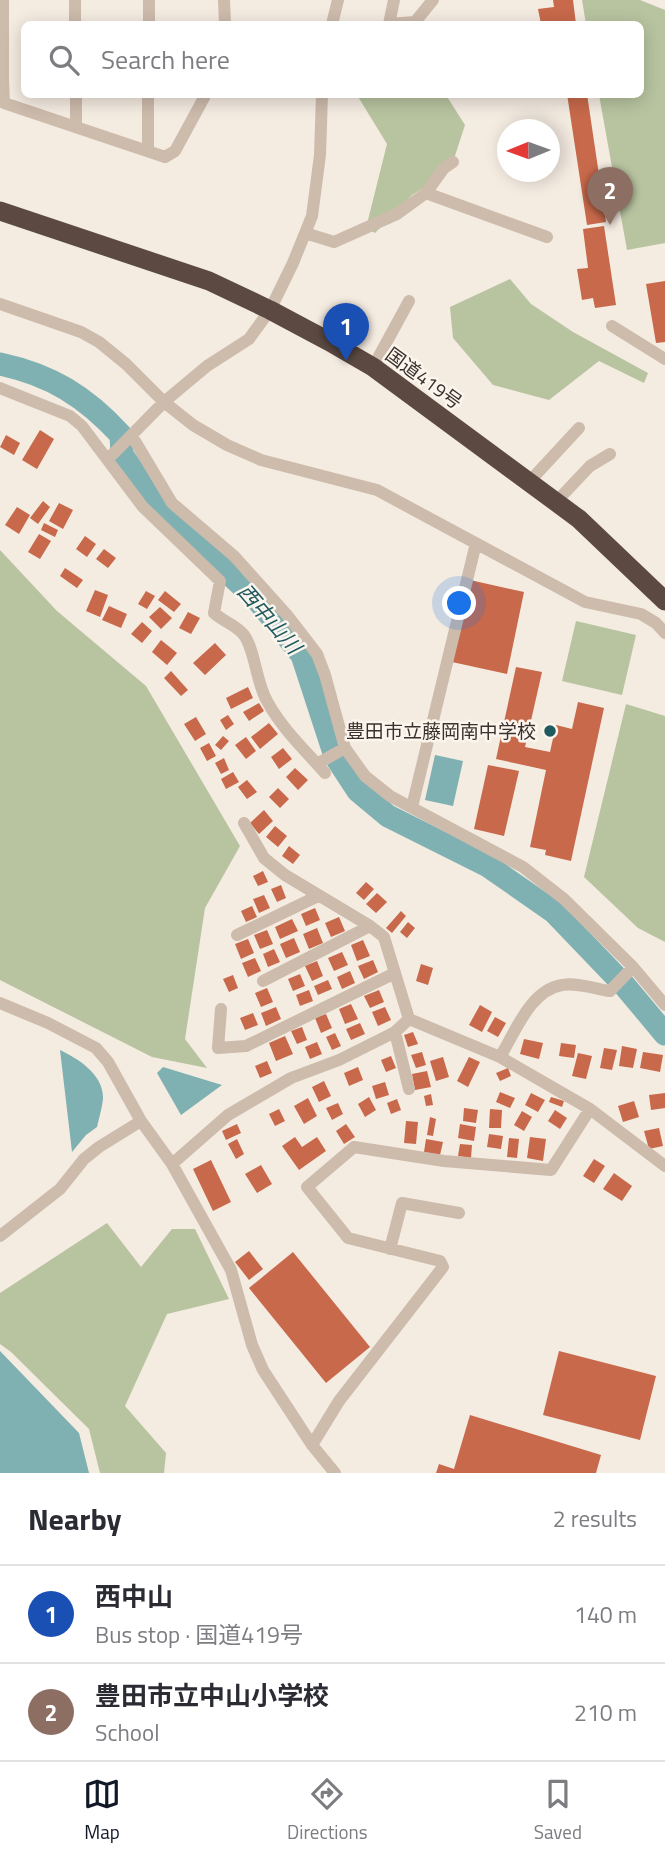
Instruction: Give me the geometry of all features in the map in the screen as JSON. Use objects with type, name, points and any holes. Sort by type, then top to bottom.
[{"type":"highway","name":"国道419号","points":[[0,211],[209,281],[270,310],[373,368],[579,519],[665,601]]},
{"type":"street","points":[[3,0],[1,80],[4,103],[164,157],[174,151],[203,98]]},
{"type":"street","points":[[75,0],[75,21]]},
{"type":"street","points":[[149,0],[149,21]]},
{"type":"street","points":[[225,0],[225,21]]},
{"type":"street","points":[[333,21],[338,0]]},
{"type":"street","points":[[390,21],[394,0]]},
{"type":"street","points":[[416,21],[433,0]]},
{"type":"street","points":[[76,98],[76,127]]},
{"type":"street","points":[[148,98],[148,151]]},
{"type":"street","points":[[109,458],[164,402],[207,366],[249,339],[270,310],[312,216],[320,155],[322,98]]},
{"type":"street","points":[[305,233],[334,242],[397,214],[426,193],[444,168],[453,162]]},
{"type":"street","points":[[426,193],[547,237]]},
{"type":"street","points":[[373,368],[409,301]]},
{"type":"street","points":[[0,304],[81,332],[99,342],[126,364],[164,402],[193,425],[227,445],[261,460],[377,490],[584,602],[641,614],[656,623],[665,633]]},
{"type":"street","points":[[612,326],[665,359]]},
{"type":"street","points":[[0,388],[70,416],[90,434],[143,507],[220,581],[214,613],[225,623],[235,626],[249,642],[257,677],[267,702],[289,733],[321,766],[343,750]]},
{"type":"street","points":[[529,482],[579,428]]},
{"type":"street","points":[[129,438],[173,503],[234,556],[317,654],[326,675],[343,750],[365,776],[390,796],[523,867],[564,899],[665,1005]]},
{"type":"street","points":[[556,502],[590,466],[610,454]]},
{"type":"street","points":[[412,807],[476,543]]},
{"type":"street","points":[[244,823],[264,858],[317,896],[384,937],[410,1019],[500,1057],[590,1109],[663,1163]]},
{"type":"street","points":[[237,935],[317,896]]},
{"type":"street","points":[[263,981],[370,926]]},
{"type":"street","points":[[500,1057],[533,1003],[548,989],[564,984],[610,991],[631,970]]},
{"type":"street","points":[[221,1009],[218,1048],[246,1046],[395,973]]},
{"type":"street","points":[[0,1003],[48,1023],[96,1048],[108,1062],[141,1121],[172,1164],[231,1270],[252,1345],[263,1370],[312,1445],[335,1473]]},
{"type":"street","points":[[172,1164],[228,1115],[280,1084],[339,1060],[395,1032],[410,1019]]},
{"type":"street","points":[[395,1032],[409,1089]]},
{"type":"street","points":[[312,1445],[339,1401],[443,1266],[440,1261],[348,1238],[307,1187],[354,1147],[444,1161],[551,1170],[590,1109]]},
{"type":"street","points":[[0,1236],[60,1189],[84,1159],[141,1121]]},
{"type":"street","points":[[390,1249],[402,1203],[459,1213]]},
{"type":"green space","points":[[582,0],[640,0],[665,10],[665,243],[627,250],[600,98],[644,98],[644,21],[586,21]]},
{"type":"green space","points":[[359,98],[448,98],[465,125],[450,171],[412,195],[375,233],[366,228],[387,144]]},
{"type":"green space","points":[[510,279],[531,304],[573,332],[648,373],[644,383],[599,361],[549,400],[493,385],[453,338],[450,307]]},
{"type":"green space","points":[[0,550],[57,611],[146,686],[240,846],[205,908],[185,1039],[207,1068],[152,1057],[0,980]]},
{"type":"green space","points":[[576,621],[636,635],[622,695],[562,681]]},
{"type":"green space","points":[[626,704],[665,716],[665,942],[638,928],[584,877]]},
{"type":"green space","points":[[107,1223],[141,1267],[172,1229],[195,1229],[229,1299],[167,1314],[125,1406],[166,1453],[164,1473],[100,1473],[89,1429],[0,1344],[0,1293]]},
{"type":"water","points":[[435,755],[463,761],[453,806],[425,800]]},
{"type":"water","points":[[60,1050],[89,1069],[102,1090],[103,1102],[97,1127],[86,1135],[72,1152]]},
{"type":"water","points":[[163,1067],[222,1085],[181,1115],[157,1073]]},
{"type":"water","points":[[0,1351],[79,1433],[89,1473],[0,1473]]},
{"type":"building","points":[[553,0],[573,0],[576,21],[540,21],[538,9],[554,7]]},
{"type":"building","points":[[568,98],[588,98],[606,222],[587,225]]},
{"type":"building","points":[[604,226],[616,305],[595,308],[593,298],[582,300],[577,269],[588,268],[583,229]]},
{"type":"building","points":[[665,281],[665,342],[656,343],[646,284]]},
{"type":"building","points":[[40,430],[54,439],[37,469],[22,460]]},
{"type":"building","points":[[6,435],[20,443],[14,455],[0,447]]},
{"type":"building","points":[[43,501],[50,507],[38,524],[30,518]]},
{"type":"building","points":[[59,503],[73,510],[63,529],[49,521]]},
{"type":"building","points":[[17,507],[30,515],[19,534],[5,525]]},
{"type":"building","points":[[44,523],[58,530],[55,537],[41,530]]},
{"type":"building","points":[[39,534],[51,541],[40,559],[28,552]]},
{"type":"building","points":[[85,536],[96,544],[87,557],[76,549]]},
{"type":"building","points":[[104,549],[116,558],[108,568],[96,559]]},
{"type":"building","points":[[65,568],[83,580],[77,588],[60,576]]},
{"type":"building","points":[[470,580],[524,592],[507,674],[452,662]]},
{"type":"building","points":[[95,590],[108,595],[100,617],[86,611]]},
{"type":"building","points":[[146,591],[155,596],[147,609],[138,604]]},
{"type":"building","points":[[165,591],[181,604],[174,612],[158,600]]},
{"type":"building","points":[[109,606],[127,614],[121,628],[102,620]]},
{"type":"building","points":[[160,607],[172,618],[161,629],[149,617]]},
{"type":"building","points":[[188,612],[200,618],[191,634],[179,628]]},
{"type":"building","points":[[142,622],[152,631],[142,643],[131,634]]},
{"type":"building","points":[[161,640],[177,653],[167,665],[152,652]]},
{"type":"building","points":[[215,643],[226,655],[205,675],[193,663]]},
{"type":"building","points":[[516,667],[542,672],[525,747],[550,752],[556,725],[572,729],[578,702],[604,708],[571,861],[545,855],[546,850],[530,847],[546,770],[496,759]]},
{"type":"building","points":[[171,671],[188,690],[181,696],[164,678]]},
{"type":"building","points":[[248,687],[253,698],[231,709],[226,698]]},
{"type":"building","points":[[259,703],[264,711],[249,721],[243,712]]},
{"type":"building","points":[[228,715],[234,724],[226,730],[220,720]]},
{"type":"building","points":[[196,717],[206,734],[195,741],[184,724]]},
{"type":"building","points":[[269,723],[278,734],[260,749],[251,737]]},
{"type":"building","points":[[223,736],[229,741],[221,750],[215,745]]},
{"type":"building","points":[[246,737],[256,751],[246,759],[235,745]]},
{"type":"building","points":[[209,743],[216,756],[207,761],[200,748]]},
{"type":"building","points":[[283,748],[292,759],[279,769],[271,757]]},
{"type":"building","points":[[224,758],[229,770],[221,774],[215,763]]},
{"type":"building","points":[[488,765],[519,771],[504,836],[474,829]]},
{"type":"building","points":[[295,768],[308,780],[298,790],[286,777]]},
{"type":"building","points":[[233,772],[239,782],[226,789],[221,779]]},
{"type":"building","points":[[247,780],[257,792],[247,799],[238,787]]},
{"type":"building","points":[[278,788],[289,799],[280,808],[269,797]]},
{"type":"building","points":[[264,810],[273,821],[259,834],[250,823]]},
{"type":"building","points":[[275,826],[287,836],[278,847],[266,837]]},
{"type":"building","points":[[289,846],[300,855],[293,864],[282,856]]},
{"type":"building","points":[[263,871],[268,882],[258,886],[253,876]]},
{"type":"building","points":[[366,882],[374,889],[364,900],[356,893]]},
{"type":"building","points":[[281,885],[286,898],[277,902],[271,889]]},
{"type":"building","points":[[377,893],[387,902],[376,913],[366,904]]},
{"type":"building","points":[[264,895],[270,908],[259,913],[253,899]]},
{"type":"building","points":[[252,906],[257,917],[246,922],[241,911]]},
{"type":"building","points":[[315,908],[320,920],[306,926],[301,914]]},
{"type":"building","points":[[401,911],[406,916],[392,933],[386,928]]},
{"type":"building","points":[[339,917],[345,931],[331,937],[325,923]]},
{"type":"building","points":[[292,919],[298,931],[280,939],[275,927]]},
{"type":"building","points":[[408,922],[415,928],[407,938],[400,932]]},
{"type":"building","points":[[317,928],[323,943],[309,949],[303,934]]},
{"type":"building","points":[[267,930],[273,944],[260,949],[254,935]]},
{"type":"building","points":[[294,938],[300,952],[286,958],[280,944]]},
{"type":"building","points":[[248,939],[254,953],[241,959],[235,944]]},
{"type":"building","points":[[363,940],[370,956],[357,961],[351,945]]},
{"type":"building","points":[[274,949],[280,962],[268,967],[263,954]]},
{"type":"building","points":[[342,952],[348,965],[334,971],[328,958]]},
{"type":"building","points":[[255,958],[261,971],[248,977],[242,963]]},
{"type":"building","points":[[373,960],[378,972],[364,979],[358,966]]},
{"type":"building","points":[[317,961],[323,976],[312,981],[305,966]]},
{"type":"building","points":[[421,964],[433,968],[428,985],[416,981]]},
{"type":"building","points":[[350,971],[355,983],[342,989],[337,977]]},
{"type":"building","points":[[300,974],[305,986],[293,991],[288,979]]},
{"type":"building","points":[[233,975],[238,988],[229,992],[223,979]]},
{"type":"building","points":[[328,980],[332,989],[318,995],[314,986]]},
{"type":"building","points":[[267,988],[273,1002],[261,1007],[255,993]]},
{"type":"building","points":[[309,990],[313,1001],[300,1006],[296,995]]},
{"type":"building","points":[[379,990],[384,1002],[370,1008],[364,996]]},
{"type":"building","points":[[351,1004],[358,1019],[345,1024],[339,1009]]},
{"type":"building","points":[[480,1005],[492,1012],[482,1032],[469,1025]]},
{"type":"building","points":[[276,1007],[281,1019],[266,1026],[261,1013]]},
{"type":"building","points":[[385,1007],[391,1020],[378,1026],[372,1012]]},
{"type":"building","points":[[253,1013],[258,1025],[245,1030],[240,1018]]},
{"type":"building","points":[[326,1014],[332,1028],[321,1033],[315,1018]]},
{"type":"building","points":[[495,1017],[506,1023],[498,1037],[487,1031]]},
{"type":"building","points":[[360,1023],[365,1034],[351,1040],[346,1029]]},
{"type":"building","points":[[302,1027],[307,1040],[297,1044],[291,1031]]},
{"type":"building","points":[[413,1032],[418,1044],[408,1047],[404,1035]]},
{"type":"building","points":[[335,1033],[341,1046],[332,1050],[326,1037]]},
{"type":"building","points":[[285,1036],[293,1054],[276,1061],[269,1043]]},
{"type":"building","points":[[524,1039],[543,1043],[539,1059],[520,1054]]},
{"type":"building","points":[[317,1042],[322,1054],[310,1059],[305,1047]]},
{"type":"building","points":[[561,1043],[576,1045],[574,1058],[559,1056]]},
{"type":"building","points":[[622,1046],[637,1049],[633,1068],[619,1066]]},
{"type":"building","points":[[604,1048],[617,1050],[612,1070],[600,1068]]},
{"type":"building","points":[[422,1052],[426,1065],[416,1068],[411,1055]]},
{"type":"building","points":[[643,1052],[663,1055],[660,1072],[640,1068]]},
{"type":"building","points":[[578,1053],[592,1056],[586,1079],[572,1076]]},
{"type":"building","points":[[391,1056],[396,1068],[386,1072],[381,1060]]},
{"type":"building","points":[[443,1057],[449,1077],[436,1081],[430,1061]]},
{"type":"building","points":[[469,1057],[480,1062],[468,1087],[457,1081]]},
{"type":"building","points":[[267,1061],[272,1073],[260,1078],[255,1066]]},
{"type":"building","points":[[358,1067],[363,1080],[349,1086],[344,1073]]},
{"type":"building","points":[[508,1068],[511,1076],[500,1081],[496,1073]]},
{"type":"building","points":[[427,1071],[431,1087],[415,1090],[412,1074]]},
{"type":"building","points":[[324,1081],[331,1096],[319,1102],[312,1087]]},
{"type":"building","points":[[385,1082],[389,1095],[376,1099],[372,1086]]},
{"type":"building","points":[[500,1092],[515,1098],[510,1108],[496,1102]]},
{"type":"building","points":[[531,1093],[545,1100],[538,1112],[525,1105]]},
{"type":"building","points":[[665,1093],[665,1108],[651,1110],[649,1095]]},
{"type":"building","points":[[431,1094],[433,1105],[426,1106],[424,1096]]},
{"type":"building","points":[[369,1097],[376,1110],[365,1117],[358,1104]]},
{"type":"building","points":[[551,1097],[564,1101],[562,1107],[549,1102]]},
{"type":"building","points":[[308,1098],[317,1116],[304,1124],[294,1106]]},
{"type":"building","points":[[397,1099],[401,1110],[391,1114],[387,1103]]},
{"type":"building","points":[[634,1101],[639,1117],[623,1122],[618,1106]]},
{"type":"building","points":[[338,1103],[343,1114],[332,1120],[326,1108]]},
{"type":"building","points":[[464,1108],[478,1110],[476,1123],[463,1121]]},
{"type":"building","points":[[279,1109],[285,1121],[275,1126],[269,1114]]},
{"type":"building","points":[[490,1109],[502,1110],[501,1128],[489,1128]]},
{"type":"building","points":[[555,1110],[567,1118],[560,1129],[548,1121]]},
{"type":"building","points":[[522,1111],[532,1117],[524,1131],[514,1125]]},
{"type":"building","points":[[430,1117],[436,1119],[433,1136],[427,1135]]},
{"type":"building","points":[[406,1121],[418,1122],[416,1144],[404,1143]]},
{"type":"building","points":[[237,1124],[241,1133],[226,1140],[222,1131]]},
{"type":"building","points":[[346,1124],[355,1137],[344,1144],[336,1131]]},
{"type":"building","points":[[460,1124],[476,1127],[474,1141],[458,1138]]},
{"type":"building","points":[[659,1128],[663,1146],[649,1149],[644,1131]]},
{"type":"building","points":[[489,1134],[503,1136],[501,1149],[487,1147]]},
{"type":"building","points":[[295,1137],[302,1147],[317,1137],[326,1151],[299,1170],[282,1146]]},
{"type":"building","points":[[530,1137],[546,1139],[543,1161],[527,1158]]},
{"type":"building","points":[[509,1138],[519,1139],[517,1158],[507,1157]]},
{"type":"building","points":[[237,1139],[244,1154],[236,1159],[228,1144]]},
{"type":"building","points":[[426,1139],[443,1142],[440,1155],[424,1152]]},
{"type":"building","points":[[460,1144],[472,1145],[471,1158],[458,1156]]},
{"type":"building","points":[[594,1159],[605,1166],[594,1183],[583,1176]]},
{"type":"building","points":[[211,1160],[231,1202],[213,1211],[193,1169]]},
{"type":"building","points":[[261,1165],[272,1184],[257,1193],[245,1174]]},
{"type":"building","points":[[614,1173],[632,1186],[622,1201],[603,1189]]},
{"type":"building","points":[[249,1251],[263,1269],[249,1280],[235,1262]]},
{"type":"building","points":[[293,1252],[370,1347],[326,1383],[249,1288]]},
{"type":"building","points":[[559,1351],[656,1376],[640,1440],[543,1415]]},
{"type":"building","points":[[470,1415],[601,1455],[596,1473],[436,1473],[439,1464],[454,1469]]},
{"type":"waterway","name":"西中山川","points":[[0,364],[35,374],[66,389],[94,409],[121,435],[122,455],[140,480],[188,535],[259,602],[302,655],[335,756],[358,791],[388,816],[488,866],[554,912],[624,985],[665,1034]]},
{"type":"place","name":"豊田市立中山小学校","points":[[610,225]]},
{"type":"place","name":"西中山","points":[[346,361]]},
{"type":"place","name":"豊田市立藤岡南中学校","points":[[550,731]]}]
